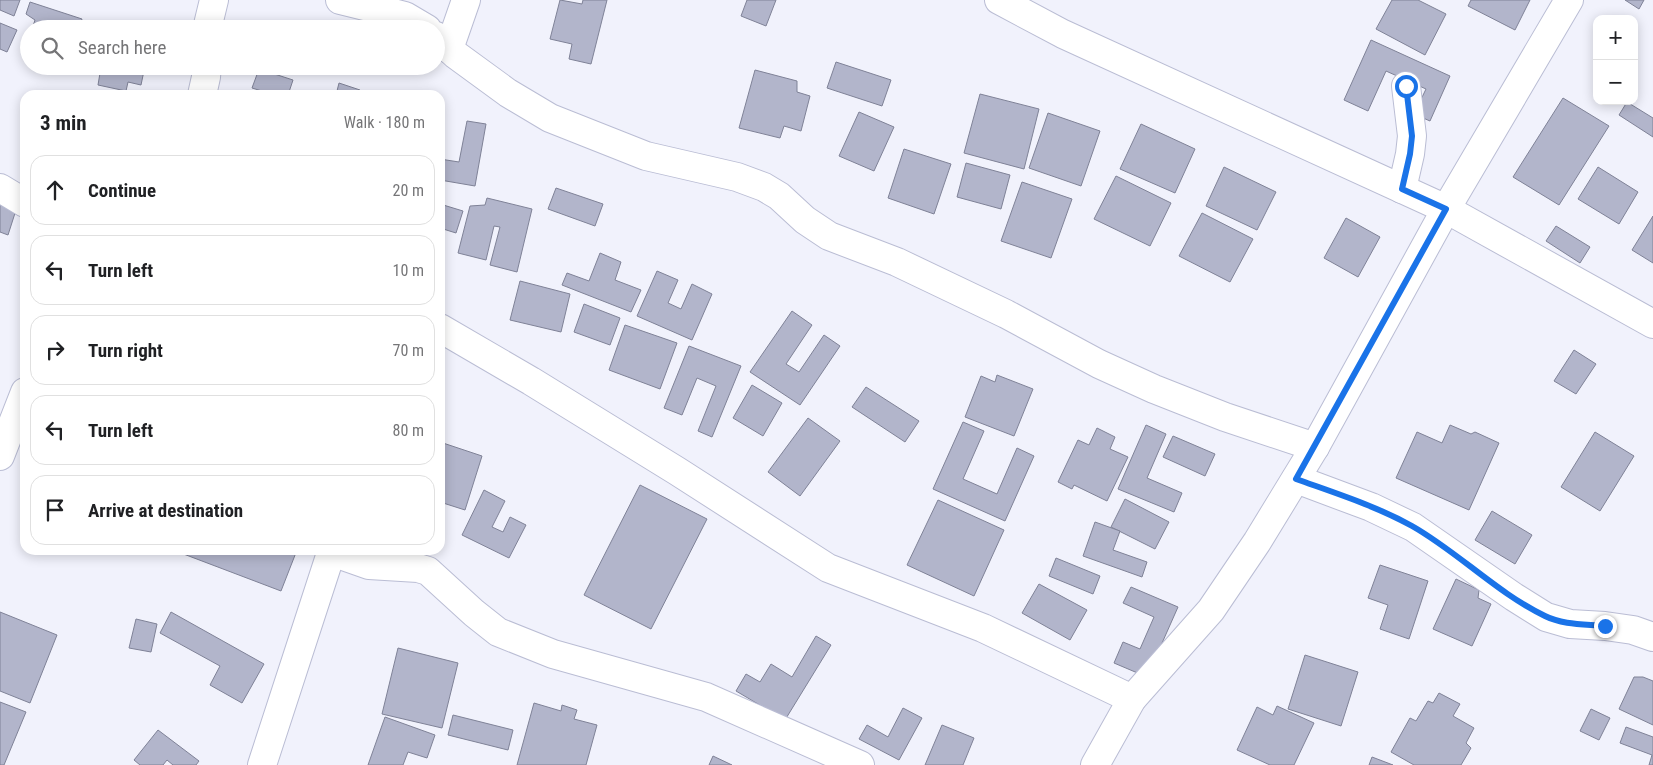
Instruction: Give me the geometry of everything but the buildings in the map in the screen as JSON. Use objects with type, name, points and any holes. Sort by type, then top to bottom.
[{"type":"street","points":[[208,20],[214,0]]},
{"type":"street","points":[[340,0],[405,16],[412,20]]},
{"type":"street","points":[[445,38],[466,0]]},
{"type":"street","points":[[999,0],[1064,34],[1446,209],[1653,324]]},
{"type":"street","points":[[1094,765],[1132,699],[1211,610],[1257,542],[1315,447],[1446,209],[1569,0]]},
{"type":"street","points":[[445,44],[508,93],[550,118],[646,156],[737,176],[764,187],[779,196],[805,220],[829,236],[897,262],[998,310],[1100,364],[1154,390],[1225,417],[1315,447]]},
{"type":"street","points":[[203,90],[206,75]]},
{"type":"street","points":[[1402,189],[1412,136],[1406,86]]},
{"type":"street","points":[[0,188],[20,200]]},
{"type":"street","points":[[445,331],[531,381],[669,466],[828,568],[982,628],[1132,699]]},
{"type":"street","points":[[0,456],[20,405]]},
{"type":"street","points":[[1296,479],[1371,507],[1413,527],[1546,617],[1570,624],[1633,630],[1653,637]]},
{"type":"street","points":[[262,765],[331,555]]},
{"type":"street","points":[[343,555],[369,565],[418,568],[428,571],[474,614],[498,632],[553,654],[706,696],[860,765]]},
{"type":"route","points":[[1406,86],[1412,136],[1407,171],[1402,189],[1446,209],[1296,479],[1371,507],[1413,527],[1546,617],[1570,624],[1605,626]]}]
